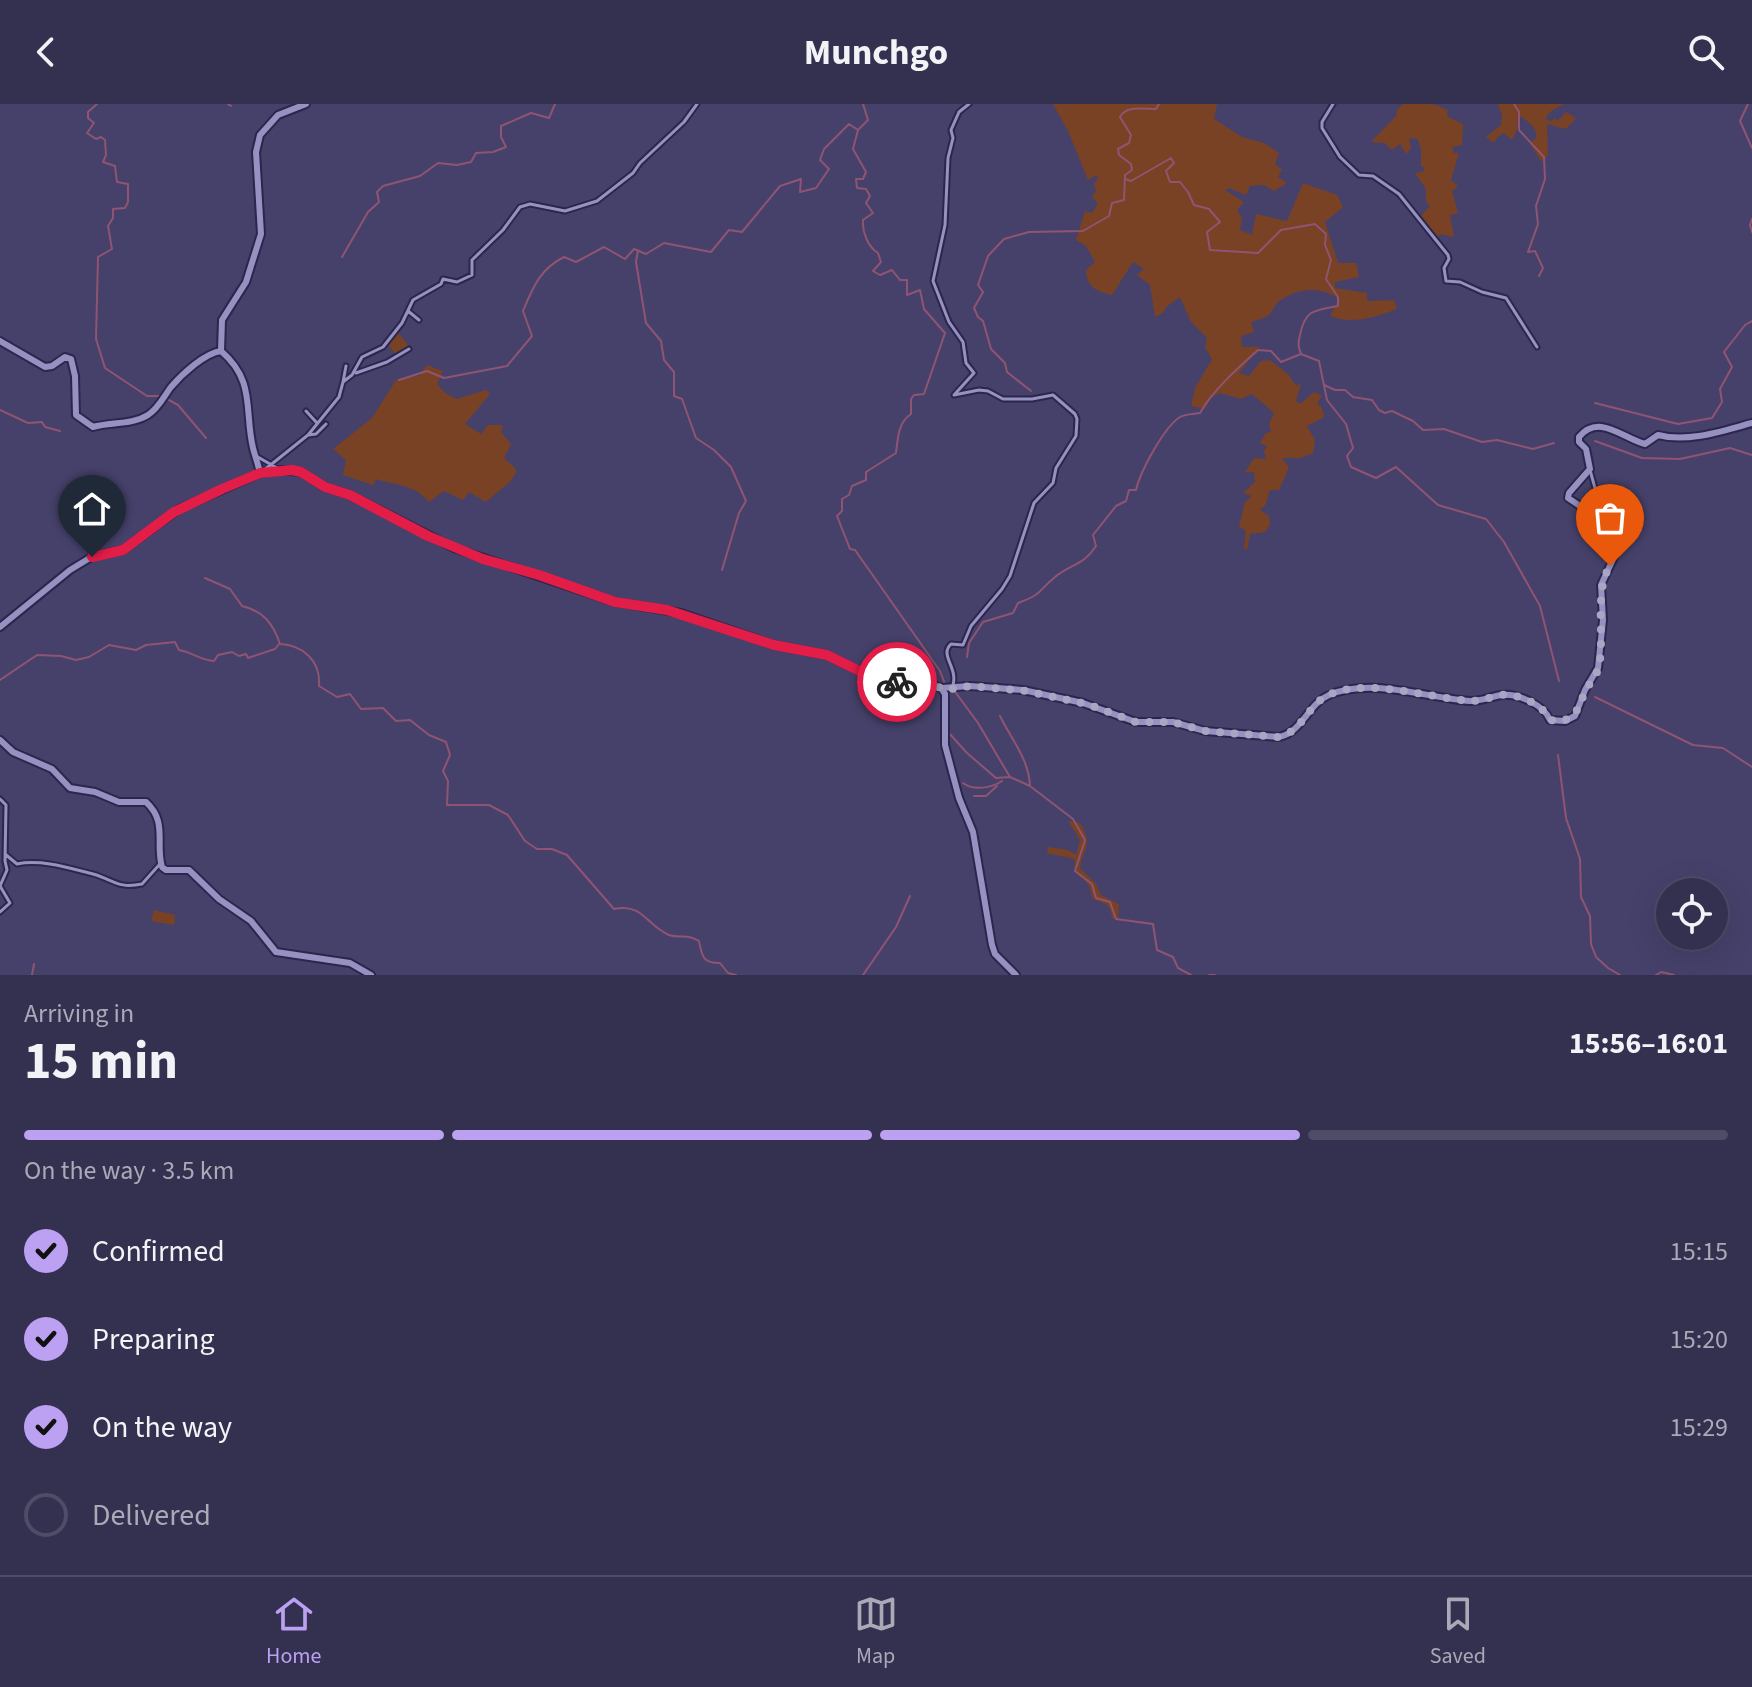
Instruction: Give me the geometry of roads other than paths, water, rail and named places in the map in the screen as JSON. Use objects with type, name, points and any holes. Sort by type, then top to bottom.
[{"type":"street","points":[[260,473],[244,385],[238,371],[221,351],[222,320],[248,278],[261,234],[258,140],[264,127],[278,115],[306,104]]},
{"type":"street","points":[[352,375],[362,357],[383,347],[413,300],[441,284],[443,279],[457,282],[472,275],[472,260],[503,230],[520,207],[530,204],[565,211],[597,201],[633,173],[684,122],[697,104]]},
{"type":"street","points":[[954,688],[955,673],[945,654],[946,649],[951,644],[964,644],[971,626],[1006,584],[1026,535],[1034,503],[1053,483],[1056,468],[1077,431],[1075,414],[1053,395],[1003,399],[979,390],[954,395],[974,373],[966,363],[963,342],[949,322],[933,281],[946,213],[948,162],[953,138],[951,130],[959,112],[969,104]]},
{"type":"street","points":[[1333,104],[1322,122],[1322,128],[1350,169],[1363,176],[1373,176],[1399,194],[1448,255],[1444,268],[1446,281],[1460,282],[1506,298],[1537,347]]},
{"type":"street","points":[[408,311],[419,320]]},
{"type":"street","points":[[0,341],[45,367],[65,357],[71,359],[75,376],[76,415],[91,427],[149,415],[174,383],[205,358],[221,351]]},
{"type":"street","points":[[343,382],[409,349]]},
{"type":"street","points":[[0,627],[78,564],[93,556],[123,550],[179,509],[270,466],[308,435],[339,397],[346,366]]},
{"type":"street","points":[[306,411],[317,423]]},
{"type":"street","points":[[260,473],[281,470],[301,472],[325,487],[350,495],[428,536],[483,559],[615,602],[667,610],[774,645],[827,655],[884,683],[923,681],[941,688],[975,687],[1034,692],[1087,704],[1127,721],[1173,722],[1205,731],[1281,736],[1288,735],[1322,699],[1345,690],[1363,688],[1470,701],[1507,695],[1531,701],[1542,708],[1552,721],[1571,719],[1577,713],[1585,690],[1599,667],[1603,620],[1601,585],[1615,555],[1586,449],[1579,440],[1590,426],[1609,429],[1645,444],[1658,435],[1703,435],[1752,423]]},
{"type":"street","points":[[308,435],[316,434],[326,424]]},
{"type":"street","points":[[256,456],[281,470]]},
{"type":"street","points":[[1590,469],[1568,498],[1588,510],[1607,532]]},
{"type":"street","points":[[941,688],[945,694],[945,745],[959,798],[973,832],[992,945],[995,954],[1016,975]]},
{"type":"street","points":[[0,740],[20,756],[52,769],[70,788],[95,792],[119,802],[146,802],[160,823],[160,863],[142,884],[122,886],[72,868],[30,862],[17,864],[5,854]]},
{"type":"street","points":[[0,799],[6,805],[7,870],[0,886],[10,903],[0,912]]},
{"type":"street","points":[[160,863],[166,870],[189,870],[219,899],[251,921],[276,952],[357,964],[371,975]]},
{"type":"waterway","points":[[97,104],[88,112],[88,118],[94,123],[87,133],[105,140],[103,162],[115,166],[117,182],[128,184],[128,202],[125,208],[113,209],[113,218],[108,226],[112,249],[98,257],[96,339],[105,368],[147,396],[162,396]]},
{"type":"waterway","points":[[342,257],[368,212],[379,202],[377,192],[383,186],[420,176],[438,163],[457,165],[471,162],[476,153],[506,147],[501,137],[501,126],[531,113],[549,118],[555,104]]},
{"type":"waterway","points":[[399,380],[427,371],[444,378],[507,366],[532,336],[523,311],[534,287],[543,273],[564,257],[576,262],[604,247],[625,259],[634,249],[646,254],[664,243],[711,252],[729,230],[742,232],[780,186],[801,179],[800,192],[816,188],[829,169],[820,160],[824,149],[849,124],[858,130],[868,120],[863,104]]},
{"type":"waterway","points":[[1031,391],[1007,372],[1005,363],[991,349],[983,321],[974,308],[983,292],[978,285],[988,256],[1004,239],[1029,232],[1083,231],[1109,216],[1112,203],[1124,200],[1125,175],[1132,170],[1131,164],[1119,155],[1118,149],[1129,143],[1131,135],[1120,117],[1131,109],[1156,109],[1159,104]]},
{"type":"waterway","points":[[1514,104],[1519,112],[1519,130],[1544,157],[1545,179],[1536,206],[1538,224],[1528,252],[1535,251],[1543,268],[1539,276]]},
{"type":"waterway","points":[[1748,104],[1740,121],[1752,148]]},
{"type":"waterway","points":[[858,130],[853,149],[866,172],[863,179],[856,179],[857,188],[866,189],[870,196],[866,203],[873,213],[863,220],[864,229],[881,262],[873,271],[880,275],[892,270],[900,280],[907,280],[907,295],[920,290],[924,309],[945,333],[924,394],[914,395],[911,399],[911,414],[901,426],[896,453],[866,472],[866,480],[852,486],[849,495],[842,499],[842,511],[837,516],[850,549],[855,550],[940,671],[945,684]]},
{"type":"waterway","points":[[1125,179],[1131,181],[1171,158],[1174,163],[1166,171],[1170,182],[1180,182],[1194,205],[1209,209],[1220,222],[1207,232],[1210,250],[1258,253],[1281,230],[1315,224],[1326,234],[1325,245],[1331,260],[1326,279],[1338,297],[1338,306],[1317,310],[1308,316],[1302,327],[1299,347],[1301,354],[1319,361],[1327,400],[1346,424],[1353,448],[1347,456],[1351,467],[1376,478],[1396,467],[1438,505],[1486,519],[1504,542],[1540,606],[1559,681]]},
{"type":"waterway","points":[[1752,219],[1752,232]]},
{"type":"waterway","points":[[638,250],[636,262],[646,323],[661,341],[664,360],[674,372],[674,396],[682,399],[696,438],[731,467],[746,501],[739,513],[722,570]]},
{"type":"waterway","points":[[1595,403],[1678,424],[1712,418],[1722,402],[1720,389],[1732,367],[1724,352],[1745,325],[1752,321]]},
{"type":"waterway","points":[[967,657],[969,643],[983,622],[1013,613],[1018,603],[1036,595],[1055,577],[1091,552],[1096,546],[1093,535],[1116,506],[1126,501],[1129,490],[1136,490],[1154,450],[1174,422],[1182,416],[1200,413],[1218,388],[1258,350],[1271,351],[1281,362],[1301,354]]},
{"type":"waterway","points":[[1324,385],[1345,390],[1353,397],[1372,400],[1379,410],[1385,413],[1392,411],[1413,421],[1423,430],[1444,429],[1482,442],[1497,440],[1533,449],[1554,443]]},
{"type":"waterway","points":[[167,399],[178,405],[206,438]]},
{"type":"waterway","points":[[0,410],[28,423],[42,422],[45,427],[60,431]]},
{"type":"waterway","points":[[1595,441],[1642,458],[1680,459],[1730,448],[1752,455]]},
{"type":"waterway","points":[[205,578],[230,589],[242,606],[261,615],[274,630],[280,644],[296,647],[309,656],[317,669],[319,686],[337,697],[350,694],[361,709],[383,708],[396,721],[410,720],[429,735],[446,742],[450,755],[443,771],[448,781],[447,805],[489,805],[508,815],[525,841],[537,849],[552,849],[567,855],[614,909],[632,909],[669,935],[699,941],[702,955],[707,960],[720,963],[728,973],[736,975]]},
{"type":"waterway","points":[[0,680],[37,655],[76,660],[89,657],[109,645],[136,650],[146,645],[175,642],[179,650],[214,661],[218,655],[232,652],[239,656],[246,654],[248,658],[275,649],[279,644]]},
{"type":"waterway","points":[[953,689],[978,723],[1010,777],[1030,786],[1073,819],[1085,840],[1075,871],[1092,884],[1096,898],[1110,902],[1116,919],[1153,924],[1157,950],[1173,957],[1178,968],[1191,975]]},
{"type":"waterway","points":[[1595,697],[1693,745],[1723,748],[1752,767]]},
{"type":"waterway","points":[[1000,716],[1023,758],[1030,786]]},
{"type":"waterway","points":[[948,732],[996,778],[1010,777]]},
{"type":"waterway","points":[[1558,755],[1566,818],[1580,859],[1581,897],[1590,916],[1591,944],[1596,957],[1620,975]]},
{"type":"waterway","points":[[963,783],[982,788],[1002,781]]},
{"type":"waterway","points":[[974,796],[986,796],[997,786]]},
{"type":"waterway","points":[[863,975],[896,927],[910,896]]},
{"type":"waterway","points":[[32,975],[34,964]]},
{"type":"waterway","points":[[1656,975],[1661,972],[1674,975]]},
{"type":"waterway","points":[[1209,975],[1215,975]]}]
